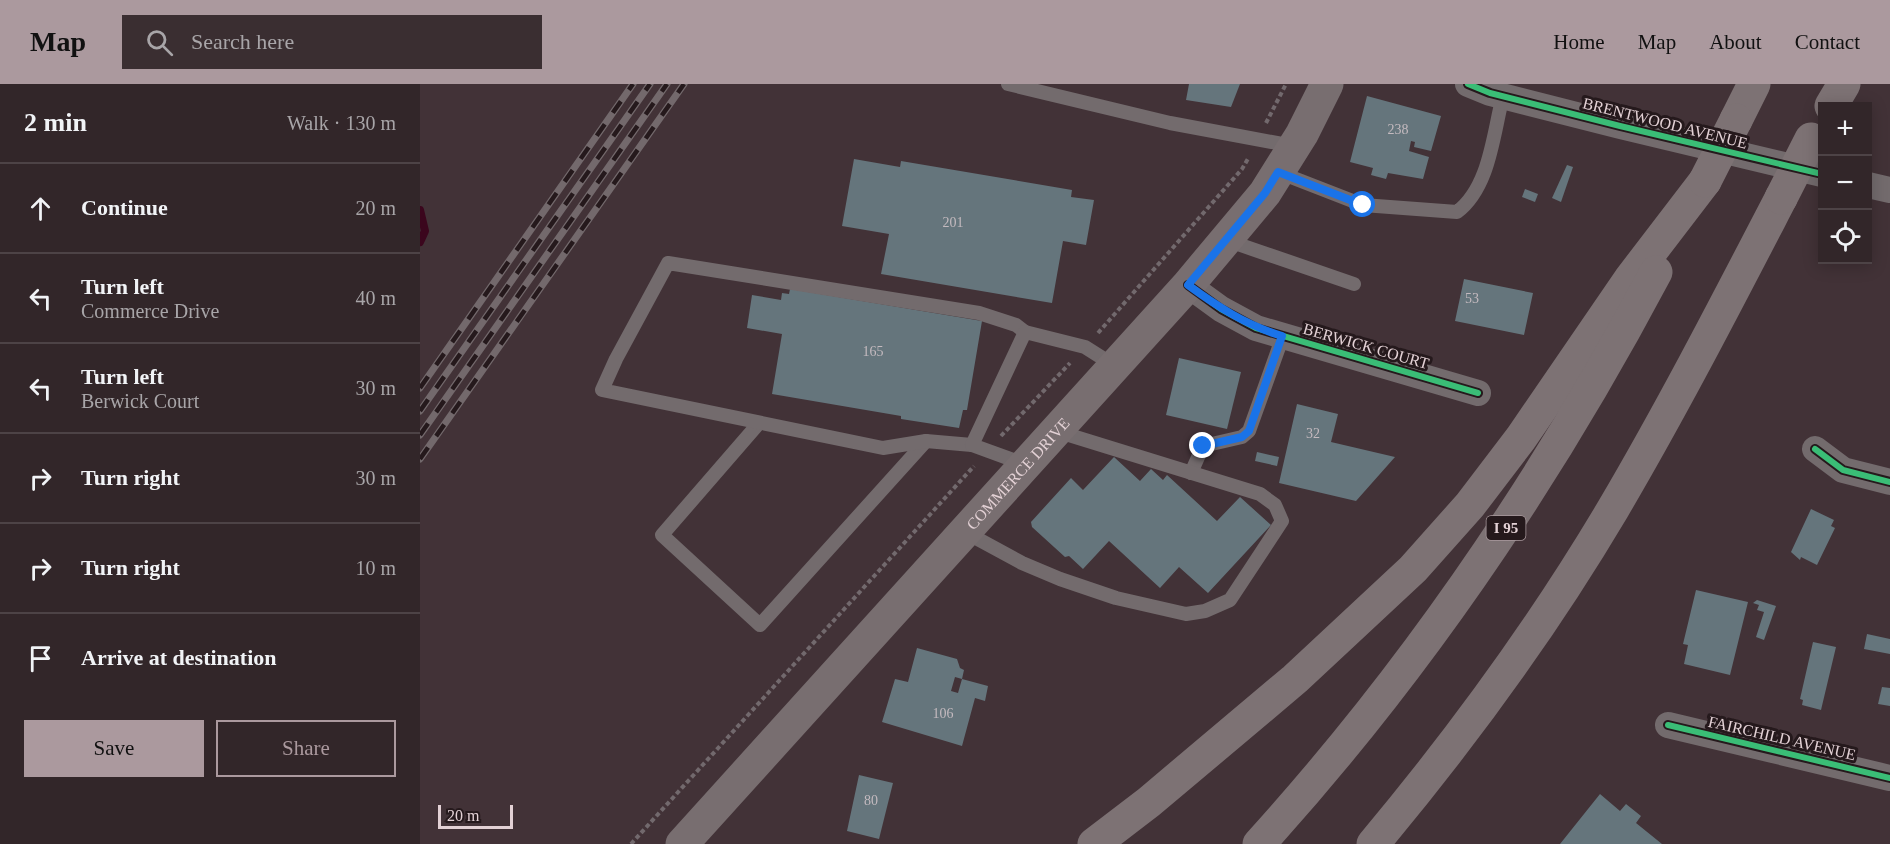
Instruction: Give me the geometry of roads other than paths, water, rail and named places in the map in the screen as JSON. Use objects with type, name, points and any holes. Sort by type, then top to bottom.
[{"type":"highway","points":[[1736,120],[1750,84]]},
{"type":"highway","name":"I 95","points":[[1259,844],[1343,748],[1398,678],[1504,531],[1598,380],[1754,84]]},
{"type":"highway","points":[[1831,102],[1842,84]]},
{"type":"highway","points":[[1373,844],[1459,736],[1576,568],[1656,432],[1818,127]]},
{"type":"highway","points":[[1094,844],[1141,809],[1295,679],[1413,569],[1470,505],[1521,438],[1630,279],[1705,180]]},
{"type":"main road","name":"COMMERCE DRIVE","points":[[682,844],[1188,285],[1265,193],[1327,84]]},
{"type":"street","name":"BRENTWOOD AVENUE","points":[[1468,84],[1503,96],[1818,173]]},
{"type":"street","points":[[1872,186],[1890,190]]},
{"type":"street","name":"BERWICK COURT","points":[[1188,285],[1230,314],[1256,328],[1478,393]]},
{"type":"street","points":[[1815,448],[1843,470],[1890,482]]},
{"type":"street","name":"FAIRCHILD AVENUE","points":[[1668,725],[1890,778]]},
{"type":"lane","points":[[1008,84],[1170,123],[1257,140],[1363,205],[1457,212],[1470,202],[1486,168],[1503,96]]},
{"type":"lane","points":[[1226,240],[1354,284]]},
{"type":"lane","points":[[1025,464],[972,445],[926,441],[883,448],[602,390],[616,358],[668,263],[979,313],[1016,325],[1025,332],[1085,347],[1115,366]]},
{"type":"lane","points":[[972,445],[1025,332]]},
{"type":"lane","points":[[1191,473],[1203,446],[1242,437],[1249,431],[1282,336]]},
{"type":"lane","points":[[759,423],[662,535],[760,625],[926,441]]},
{"type":"lane","points":[[964,532],[1022,563],[1116,598],[1186,614],[1205,611],[1230,600],[1282,521],[1275,505],[1260,494],[1056,431]]},
{"type":"waterway","points":[[420,210],[425,231],[420,242]]},
{"type":"railway","points":[[420,388],[633,84]]},
{"type":"railway","points":[[420,411],[650,84]]},
{"type":"railway","points":[[420,435],[667,84]]},
{"type":"railway","points":[[420,459],[684,84]]}]
